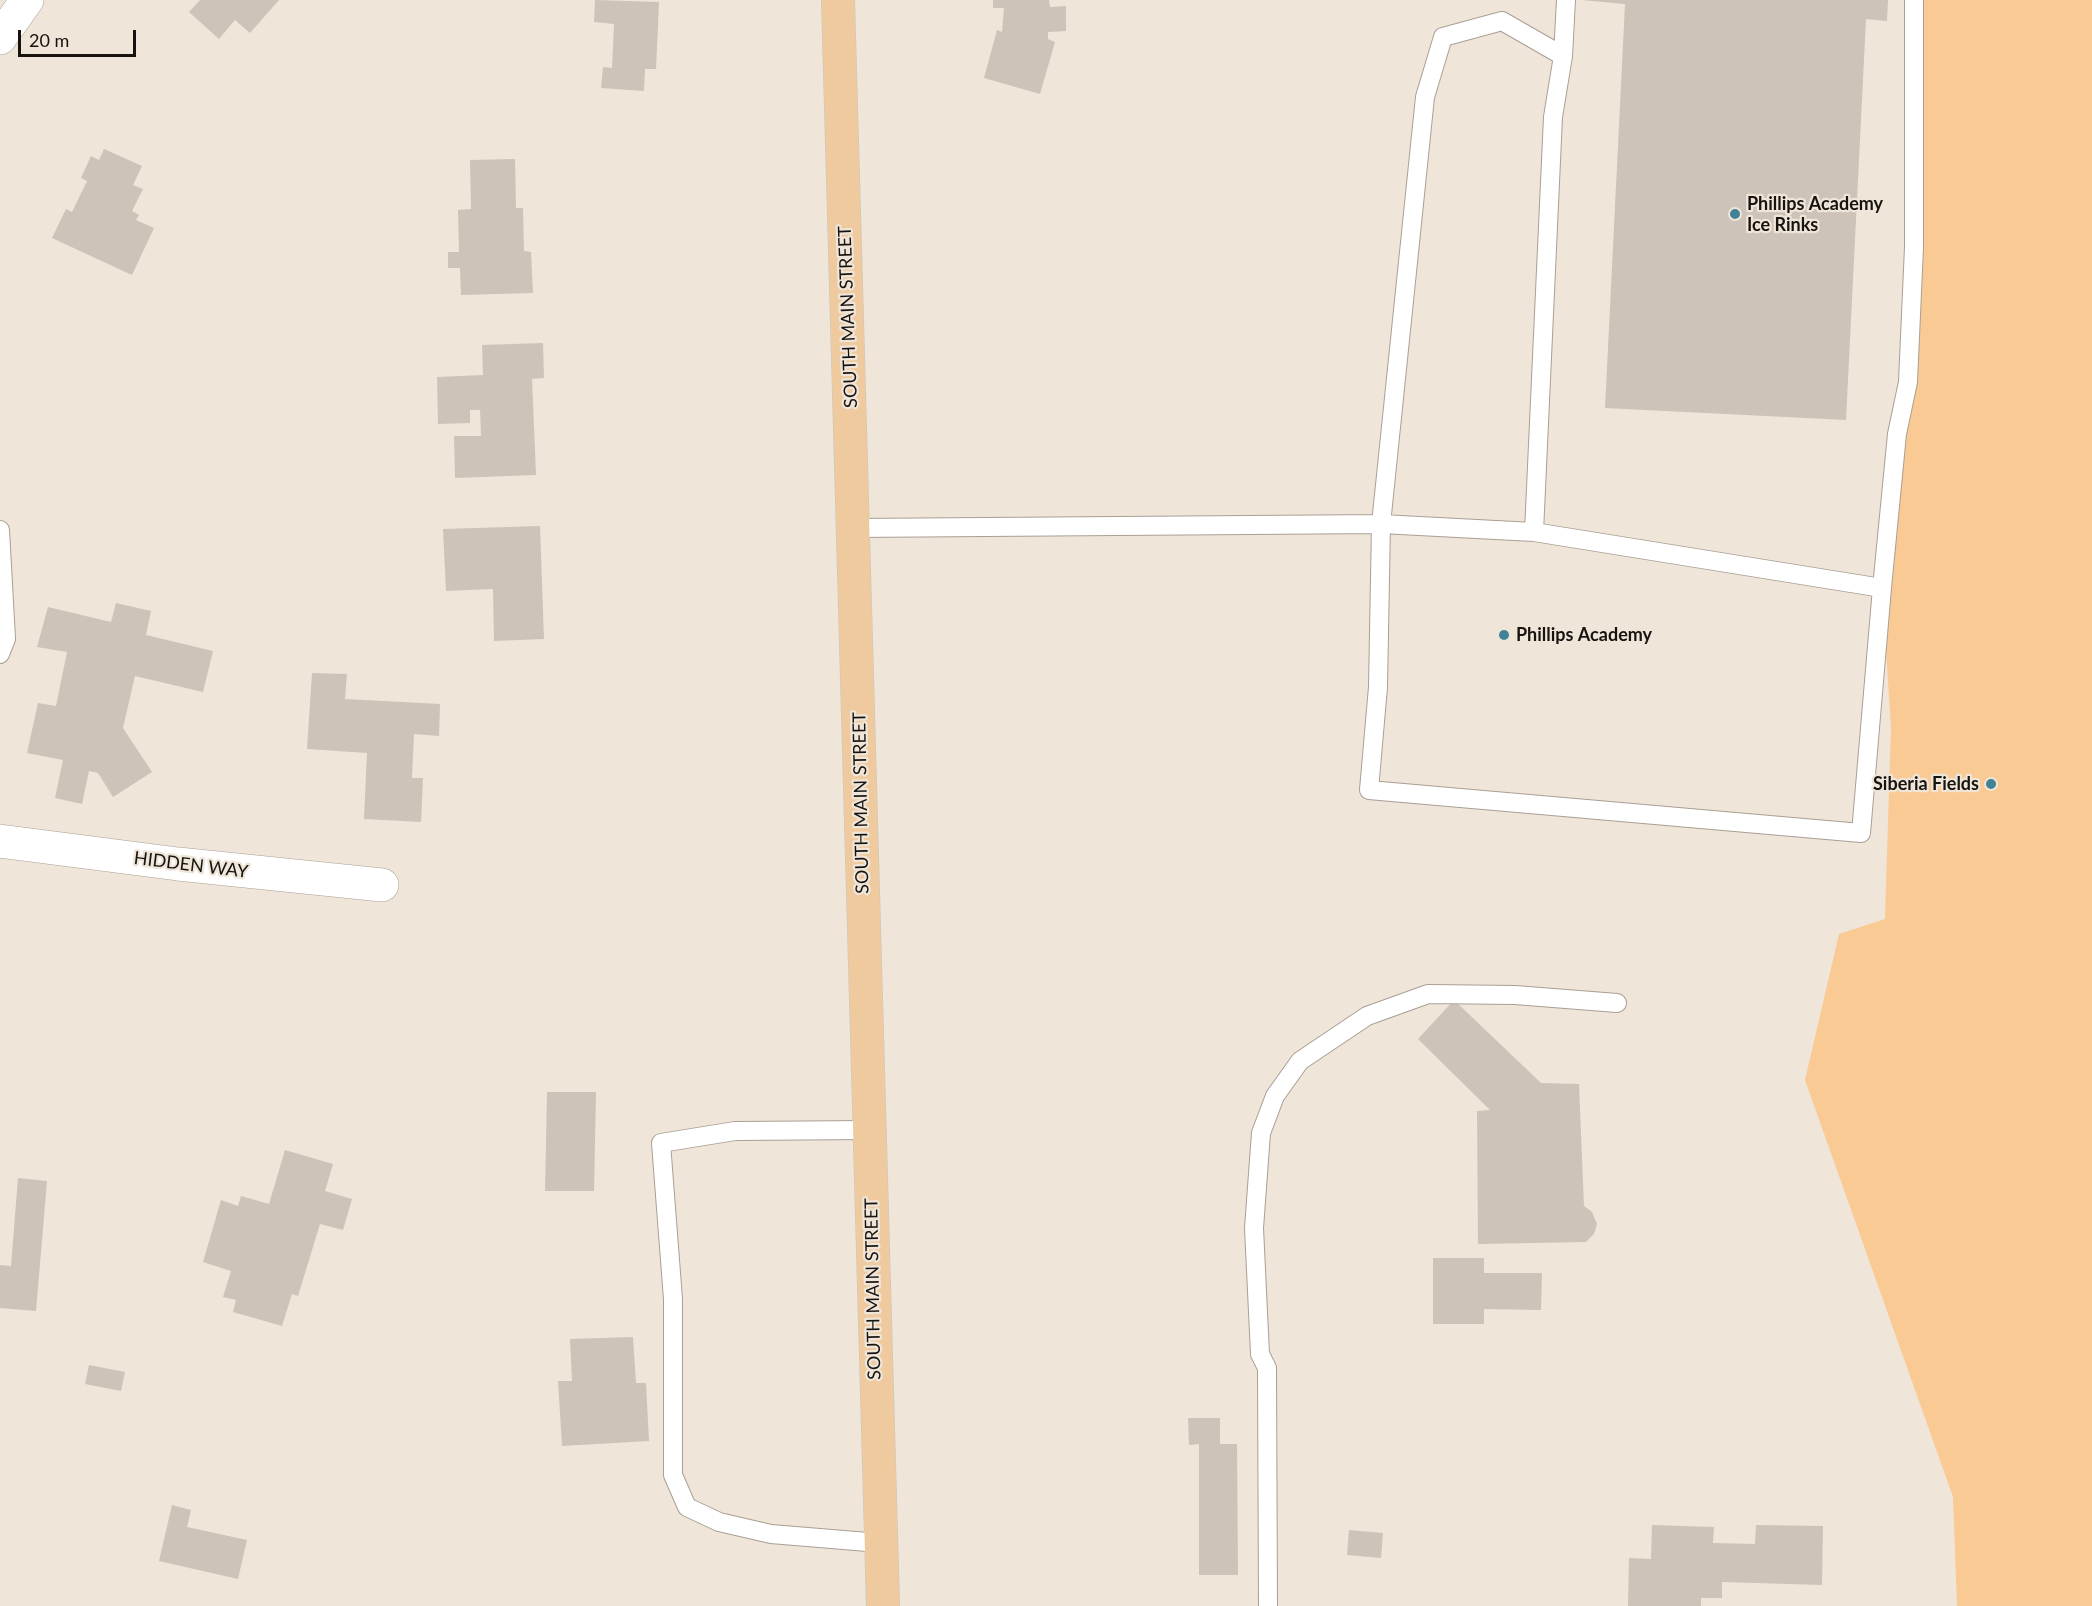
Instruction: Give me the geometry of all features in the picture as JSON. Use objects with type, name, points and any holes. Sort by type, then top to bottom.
[{"type":"main road","name":"SOUTH MAIN STREET","points":[[838,0],[883,1606]]},
{"type":"street","points":[[0,38],[27,0]]},
{"type":"street","name":"HIDDEN WAY","points":[[0,841],[178,864],[382,885]]},
{"type":"lane","points":[[1534,532],[1553,117],[1563,56],[1566,0]]},
{"type":"lane","points":[[1563,56],[1503,21],[1443,37],[1425,97],[1381,524],[1378,687],[1369,790],[1861,833],[1896,434],[1908,382],[1914,247],[1914,0]]},
{"type":"lane","points":[[854,528],[1381,524],[1534,532],[1882,588]]},
{"type":"lane","points":[[0,530],[6,639],[0,654]]},
{"type":"lane","points":[[1268,1606],[1267,1368],[1260,1354],[1254,1228],[1261,1133],[1275,1096],[1300,1061],[1367,1016],[1428,994],[1515,995],[1617,1002]]},
{"type":"lane","points":[[870,1130],[735,1131],[661,1143],[673,1299],[673,1475],[687,1507],[719,1522],[771,1534],[880,1543]]},
{"type":"shaded area","name":"Siberia Fields","points":[[1915,0],[2092,0],[2092,1606],[1957,1606],[1953,1497],[1805,1080],[1839,934],[1885,919],[1891,727],[1882,588],[1897,434]]},
{"type":"building","points":[[200,0],[279,0],[250,33],[235,20],[219,39],[189,12]]},
{"type":"building","points":[[595,0],[659,2],[656,69],[645,69],[644,91],[601,88],[603,67],[612,68],[614,24],[594,22]]},
{"type":"building","points":[[993,0],[1049,0],[1050,7],[1066,6],[1066,31],[1048,32],[1048,39],[1055,42],[1040,94],[984,78],[997,30],[1002,32],[1004,8],[993,8]]},
{"type":"building","name":"Phillips Academy Ice Rinks","points":[[1581,0],[1888,0],[1887,21],[1866,19],[1846,420],[1605,408],[1625,4]]},
{"type":"building","points":[[104,149],[142,166],[133,185],[143,189],[132,211],[139,215],[136,220],[154,228],[132,275],[52,238],[66,209],[72,212],[87,181],[81,178],[91,156],[99,160]]},
{"type":"building","points":[[515,159],[516,208],[523,208],[524,251],[531,252],[533,293],[461,295],[460,268],[448,268],[448,252],[459,252],[458,210],[471,209],[470,160]]},
{"type":"building","points":[[543,343],[544,378],[532,379],[536,475],[455,478],[454,436],[481,436],[480,410],[470,410],[470,423],[438,424],[437,377],[483,375],[482,345]]},
{"type":"building","points":[[540,526],[544,639],[494,641],[493,589],[446,591],[443,529]]},
{"type":"building","points":[[116,603],[151,611],[146,635],[213,651],[203,692],[135,676],[123,728],[152,772],[113,797],[98,773],[89,771],[82,804],[55,798],[63,760],[27,753],[38,703],[56,706],[67,652],[37,647],[48,607],[111,622]]},
{"type":"building","points":[[312,673],[347,674],[345,699],[440,704],[439,736],[414,734],[412,778],[423,778],[421,822],[364,819],[367,753],[307,749]]},
{"type":"building","points":[[1454,1000],[1541,1083],[1579,1084],[1584,1206],[1592,1212],[1597,1224],[1594,1234],[1586,1242],[1478,1244],[1477,1111],[1490,1110],[1418,1039]]},
{"type":"building","points":[[547,1092],[596,1092],[594,1191],[545,1191]]},
{"type":"building","points":[[285,1150],[333,1164],[325,1191],[352,1199],[343,1230],[320,1224],[298,1296],[292,1294],[282,1326],[233,1312],[236,1300],[223,1297],[231,1271],[203,1262],[221,1200],[238,1206],[241,1196],[269,1204]]},
{"type":"building","points":[[18,1178],[47,1181],[36,1311],[0,1308],[0,1265],[11,1266]]},
{"type":"building","points":[[1433,1258],[1484,1258],[1484,1273],[1542,1273],[1541,1310],[1484,1309],[1484,1324],[1433,1324]]},
{"type":"building","points":[[633,1337],[636,1383],[646,1383],[649,1441],[562,1446],[558,1381],[572,1381],[570,1339]]},
{"type":"building","points":[[89,1365],[125,1372],[121,1391],[85,1384]]},
{"type":"building","points":[[1188,1418],[1220,1418],[1220,1444],[1237,1444],[1238,1575],[1199,1575],[1199,1444],[1189,1445]]},
{"type":"building","points":[[172,1505],[191,1510],[187,1527],[247,1540],[238,1579],[159,1561]]},
{"type":"building","points":[[1652,1525],[1714,1527],[1713,1543],[1755,1544],[1756,1525],[1823,1526],[1822,1585],[1722,1582],[1722,1598],[1701,1598],[1701,1606],[1628,1606],[1629,1558],[1651,1559]]},
{"type":"building","points":[[1349,1530],[1383,1533],[1381,1558],[1347,1555]]},
{"type":"place","name":"Phillips Academy Ice Rinks","points":[[1735,214]]},
{"type":"place","name":"Phillips Academy","points":[[1504,635]]},
{"type":"place","name":"Siberia Fields","points":[[1991,784]]}]
